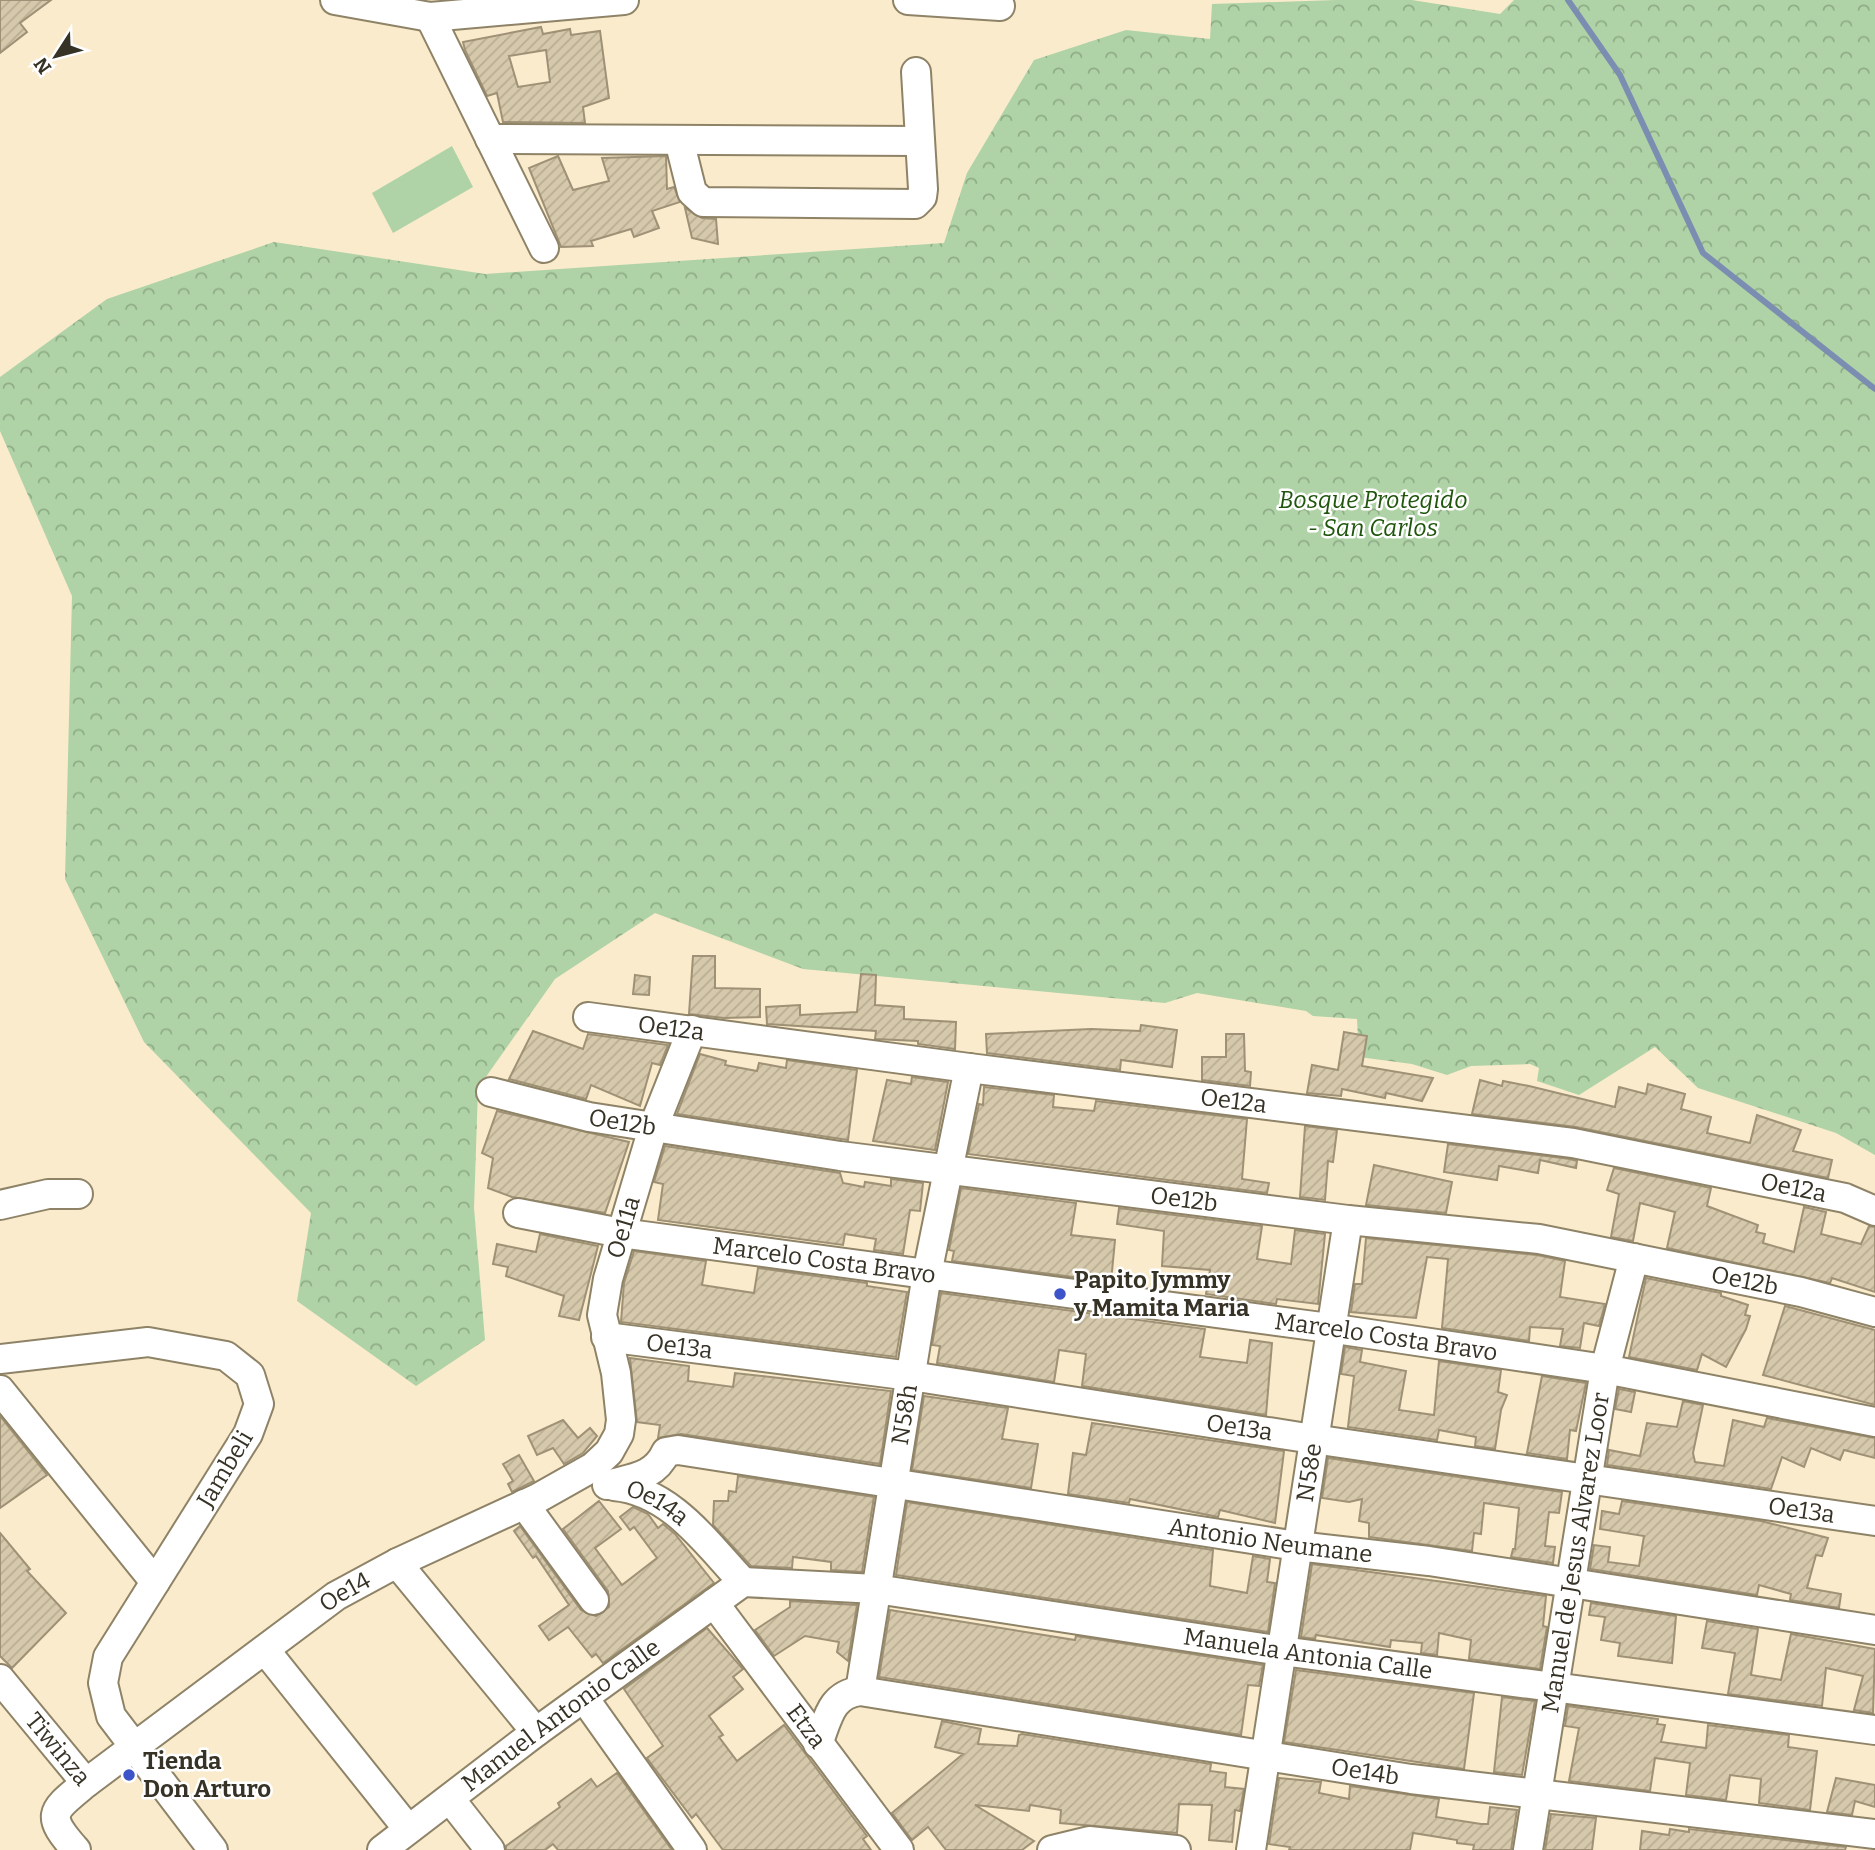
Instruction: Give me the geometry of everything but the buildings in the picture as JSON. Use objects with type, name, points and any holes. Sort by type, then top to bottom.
[{"type":"street","points":[[335,0],[430,17],[479,8],[624,0]]},
{"type":"street","points":[[908,0],[1000,6]]},
{"type":"street","points":[[430,17],[544,248]]},
{"type":"street","points":[[679,140],[692,192],[703,202],[915,204],[922,197],[916,72]]},
{"type":"street","points":[[490,139],[919,141]]},
{"type":"street","name":"Oe12a","points":[[588,1017],[970,1068],[1573,1143],[1845,1198],[1875,1211]]},
{"type":"street","name":"Oe11a","points":[[619,1434],[620,1402],[602,1315],[621,1233],[653,1128],[692,1030]]},
{"type":"street","name":"N58h","points":[[860,1691],[927,1274],[970,1068]]},
{"type":"street","name":"Oe12b","points":[[491,1092],[589,1117],[653,1128],[1348,1220],[1539,1239],[1801,1292],[1875,1312]]},
{"type":"street","points":[[0,1205],[48,1194],[78,1194]]},
{"type":"street","name":"Marcelo Costa Bravo","points":[[518,1213],[621,1233],[1329,1328],[1605,1368],[1875,1422]]},
{"type":"street","name":"N58e","points":[[1251,1850],[1329,1328],[1348,1220]]},
{"type":"street","name":"Manuel de Jesus Alvarez Loor","points":[[1528,1850],[1605,1368],[1634,1258]]},
{"type":"street","name":"Oe13a","points":[[606,1337],[911,1376],[1312,1439],[1875,1521]]},
{"type":"street","name":"Jambeli","points":[[0,1359],[148,1342],[226,1356],[250,1375],[259,1404],[248,1434],[108,1657],[103,1683],[111,1716],[213,1850]]},
{"type":"street","points":[[0,1390],[155,1582]]},
{"type":"street","name":"Oe14","points":[[86,1783],[336,1596],[397,1563],[535,1498],[593,1467],[609,1451],[619,1434]]},
{"type":"street","name":"Antonio Neumane","points":[[607,1485],[654,1471],[660,1466],[666,1452],[678,1450],[1297,1546],[1429,1561],[1875,1630]]},
{"type":"street","name":"Oe14a","points":[[535,1498],[607,1485],[648,1493],[673,1508],[743,1582]]},
{"type":"street","points":[[535,1498],[594,1600]]},
{"type":"street","points":[[397,1563],[536,1732]]},
{"type":"street","name":"Manuela Antonia Calle","points":[[743,1582],[876,1588],[1282,1651],[1875,1730]]},
{"type":"street","name":"Manuel Antonio Calle","points":[[382,1850],[536,1732],[743,1582]]},
{"type":"street","name":"Etza","points":[[714,1603],[899,1850]]},
{"type":"street","points":[[265,1650],[408,1829]]},
{"type":"street","name":"Tiwinza","points":[[0,1679],[86,1783],[56,1808],[54,1819],[57,1829],[76,1850]]},
{"type":"street","points":[[818,1744],[837,1700],[845,1693],[860,1691]]},
{"type":"street","name":"Oe14b","points":[[860,1691],[1536,1796],[1875,1834]]},
{"type":"street","points":[[584,1698],[692,1850]]},
{"type":"street","points":[[450,1799],[490,1850]]},
{"type":"street","points":[[1052,1850],[1089,1841],[1176,1850]]},
{"type":"green space","name":"Bosque Protegido - San Carlos","points":[[1412,0],[1500,14],[1514,0],[1875,0],[1875,1155],[1836,1133],[1698,1088],[1655,1047],[1579,1095],[1537,1081],[1539,1068],[1530,1064],[1471,1066],[1447,1075],[1412,1064],[1359,1057],[1357,1019],[1313,1016],[1306,1011],[1197,993],[1165,1003],[803,969],[655,913],[555,979],[478,1088],[474,1208],[485,1340],[416,1386],[297,1301],[311,1213],[144,1042],[65,879],[72,596],[0,431],[0,377],[107,299],[274,242],[485,274],[944,243],[967,173],[1034,60],[1126,30],[1210,39],[1212,4]]},
{"type":"green space","points":[[452,146],[473,187],[393,233],[372,193]]},
{"type":"waterway","points":[[1568,0],[1620,75],[1703,253],[1875,389]]},
{"type":"place","name":"Papito Jymmy y Mamita Maria","points":[[1060,1294]]},
{"type":"place","name":"Tienda Don Arturo","points":[[129,1775]]}]
